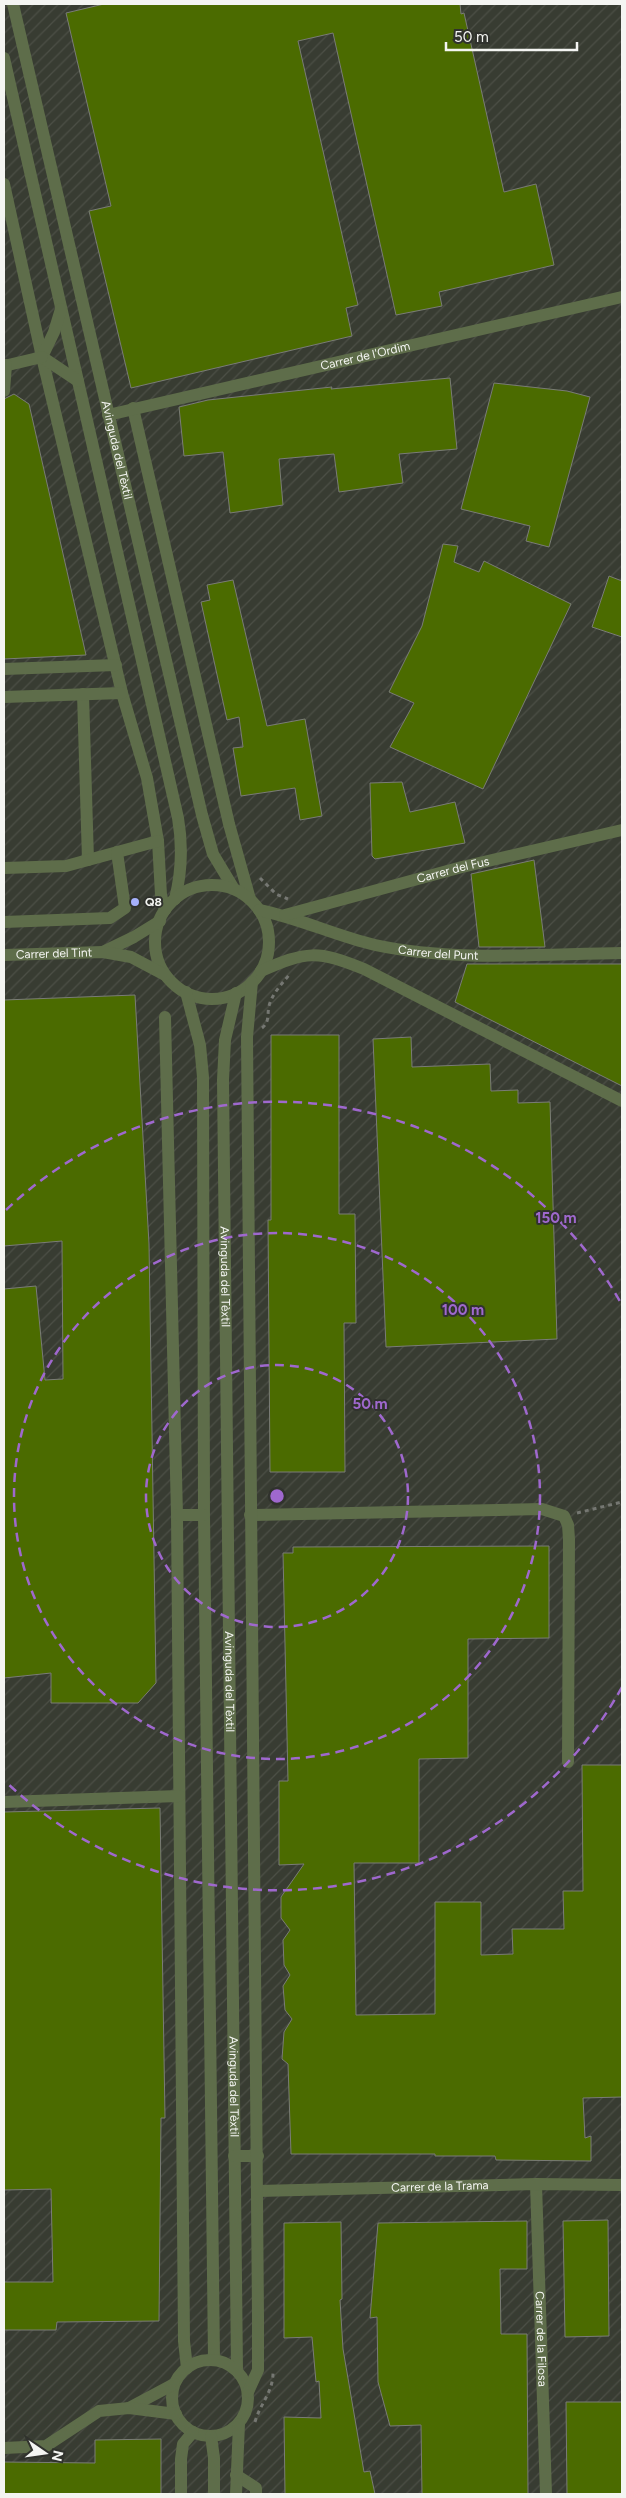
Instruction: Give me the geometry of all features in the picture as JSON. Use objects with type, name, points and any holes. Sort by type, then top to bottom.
[{"type":"street","name":"Avinguda del Tèxtil","points":[[13,4],[202,814],[213,854],[234,889]]},
{"type":"street","name":"Avinguda del Tèxtil","points":[[4,58],[178,818],[183,848],[180,881],[175,899]]},
{"type":"street","points":[[4,184],[42,357],[122,693],[147,778],[158,841],[163,915],[156,935],[156,950],[160,964],[168,977]]},
{"type":"street","name":"Carrer de l'Ordim","points":[[108,415],[622,297]]},
{"type":"street","points":[[42,357],[54,332],[62,308]]},
{"type":"street","points":[[4,391],[5,365],[42,357],[78,381]]},
{"type":"street","points":[[133,408],[229,824],[250,899]]},
{"type":"street","points":[[4,669],[116,665]]},
{"type":"street","points":[[4,697],[122,693]]},
{"type":"street","points":[[83,694],[88,860]]},
{"type":"street","name":"Carrer del Fus","points":[[285,915],[462,867],[622,830]]},
{"type":"street","points":[[4,868],[66,866],[158,841]]},
{"type":"street","points":[[4,922],[110,918],[125,908],[117,852]]},
{"type":"street","points":[[219,885],[234,889],[250,899],[259,910],[266,924],[269,940],[267,956],[261,971],[252,982],[236,993],[211,999],[186,992],[168,977],[131,956],[103,952],[134,937],[163,915],[175,899],[188,890],[203,886],[219,885]]},
{"type":"street","name":"Carrer del Punt","points":[[259,910],[285,915],[346,937],[404,949],[461,954],[622,953]]},
{"type":"street","name":"Carrer del Tint","points":[[4,956],[103,952]]},
{"type":"street","points":[[261,971],[293,957],[319,954],[335,957],[364,968],[622,1100]]},
{"type":"street","points":[[248,2392],[258,2370],[258,2156],[250,1515],[247,1037],[252,982]]},
{"type":"street","name":"Avinguda del Tèxtil","points":[[186,992],[200,1045],[203,1077],[204,1515],[214,2359]]},
{"type":"street","name":"Avinguda del Tèxtil","points":[[236,993],[224,1040],[223,1080],[237,2370]]},
{"type":"street","points":[[165,1017],[176,1515],[184,2341],[187,2368]]},
{"type":"street","points":[[250,1515],[542,1509],[564,1516],[568,1525],[569,1539],[568,1762]]},
{"type":"street","points":[[176,1515],[204,1515]]},
{"type":"street","points":[[4,1802],[179,1796]]},
{"type":"street","points":[[234,2156],[258,2156]]},
{"type":"street","name":"Carrer de la Trama","points":[[258,2191],[536,2184],[622,2185]]},
{"type":"street","name":"Carrer de la Filosa","points":[[536,2184],[546,2494]]},
{"type":"street","points":[[129,2408],[174,2384],[187,2368],[202,2360],[214,2359],[227,2363],[237,2370],[244,2380],[248,2392],[248,2403],[239,2424],[236,2494]]},
{"type":"street","points":[[174,2384],[172,2396],[176,2414],[187,2429],[210,2436],[221,2435],[239,2424]]},
{"type":"street","points":[[4,2448],[46,2446],[99,2411],[129,2408],[176,2414]]},
{"type":"street","points":[[181,2494],[183,2444],[193,2432]]},
{"type":"street","points":[[210,2436],[214,2458],[214,2494]]},
{"type":"street","points":[[236,2475],[256,2488],[256,2494]]},
{"type":"path","points":[[564,1516],[622,1502]]},
{"type":"shaded area","points":[[4,4],[622,4],[622,2494],[4,2494]]},
{"type":"building","points":[[104,4],[460,4],[461,14],[464,13],[504,192],[536,184],[554,265],[439,292],[442,306],[396,315],[333,33],[298,41],[358,305],[346,308],[352,336],[131,388],[89,211],[111,206],[66,13]]},
{"type":"building","points":[[450,378],[457,449],[399,454],[403,483],[339,492],[334,454],[279,459],[283,505],[230,513],[223,452],[184,456],[179,407],[208,400],[332,387],[331,389]]},
{"type":"building","points":[[494,383],[567,391],[590,397],[549,547],[526,541],[530,526],[461,509]]},
{"type":"building","points":[[14,394],[29,404],[86,655],[4,659],[4,399]]},
{"type":"building","points":[[443,544],[458,546],[454,562],[479,572],[484,561],[571,604],[483,789],[390,747],[414,703],[389,692],[422,626]]},
{"type":"building","points":[[609,576],[622,581],[622,637],[592,627]]},
{"type":"building","points":[[233,580],[267,726],[305,719],[322,816],[300,820],[295,788],[241,796],[233,748],[243,747],[239,717],[227,720],[201,602],[210,600],[207,585]]},
{"type":"building","points":[[402,782],[410,812],[455,802],[465,843],[375,859],[372,856],[370,783]]},
{"type":"building","points":[[534,860],[545,947],[479,947],[471,874]]},
{"type":"building","points":[[467,964],[622,964],[622,1086],[455,1002]]},
{"type":"building","points":[[135,995],[149,1244],[156,1683],[138,1703],[51,1703],[51,1673],[4,1678],[4,1289],[36,1286],[45,1380],[63,1379],[62,1241],[4,1246],[4,1000]]},
{"type":"building","points":[[271,1035],[339,1035],[339,1214],[355,1214],[356,1323],[344,1323],[345,1472],[270,1472],[268,1220],[271,1220]]},
{"type":"building","points":[[411,1037],[412,1067],[490,1064],[491,1091],[518,1090],[518,1103],[550,1102],[557,1339],[386,1347],[373,1039]]},
{"type":"building","points":[[549,1546],[549,1638],[468,1639],[468,1758],[419,1759],[419,1863],[354,1863],[356,2015],[435,2014],[435,1902],[481,1902],[481,1955],[513,1954],[512,1929],[564,1929],[563,1891],[583,1891],[582,1765],[622,1765],[622,2097],[583,2098],[585,2138],[591,2136],[591,2161],[496,2160],[495,2156],[435,2156],[435,2154],[291,2154],[288,2064],[282,2059],[284,2032],[292,2019],[285,2010],[283,1986],[290,1975],[284,1965],[283,1940],[290,1930],[281,1918],[281,1897],[304,1864],[279,1865],[279,1781],[288,1781],[283,1553],[293,1553],[293,1547]]},
{"type":"building","points":[[160,1808],[165,2118],[161,2118],[159,2321],[57,2322],[56,2330],[4,2330],[4,2282],[53,2282],[51,2189],[4,2190],[4,1812]]},
{"type":"building","points":[[608,2220],[609,2336],[565,2337],[563,2221]]},
{"type":"building","points":[[527,2221],[527,2269],[500,2269],[501,2334],[527,2334],[528,2494],[422,2494],[421,2425],[390,2426],[378,2382],[377,2317],[370,2318],[378,2223]]},
{"type":"building","points":[[341,2222],[342,2299],[340,2300],[343,2349],[364,2472],[370,2471],[375,2494],[285,2494],[284,2417],[321,2418],[319,2381],[316,2382],[312,2337],[284,2338],[284,2223]]},
{"type":"building","points":[[566,2402],[622,2402],[622,2494],[567,2494]]},
{"type":"building","points":[[161,2439],[161,2494],[4,2494],[4,2462],[95,2463],[95,2440]]},
{"type":"place","name":"Q8","points":[[135,902]]}]
